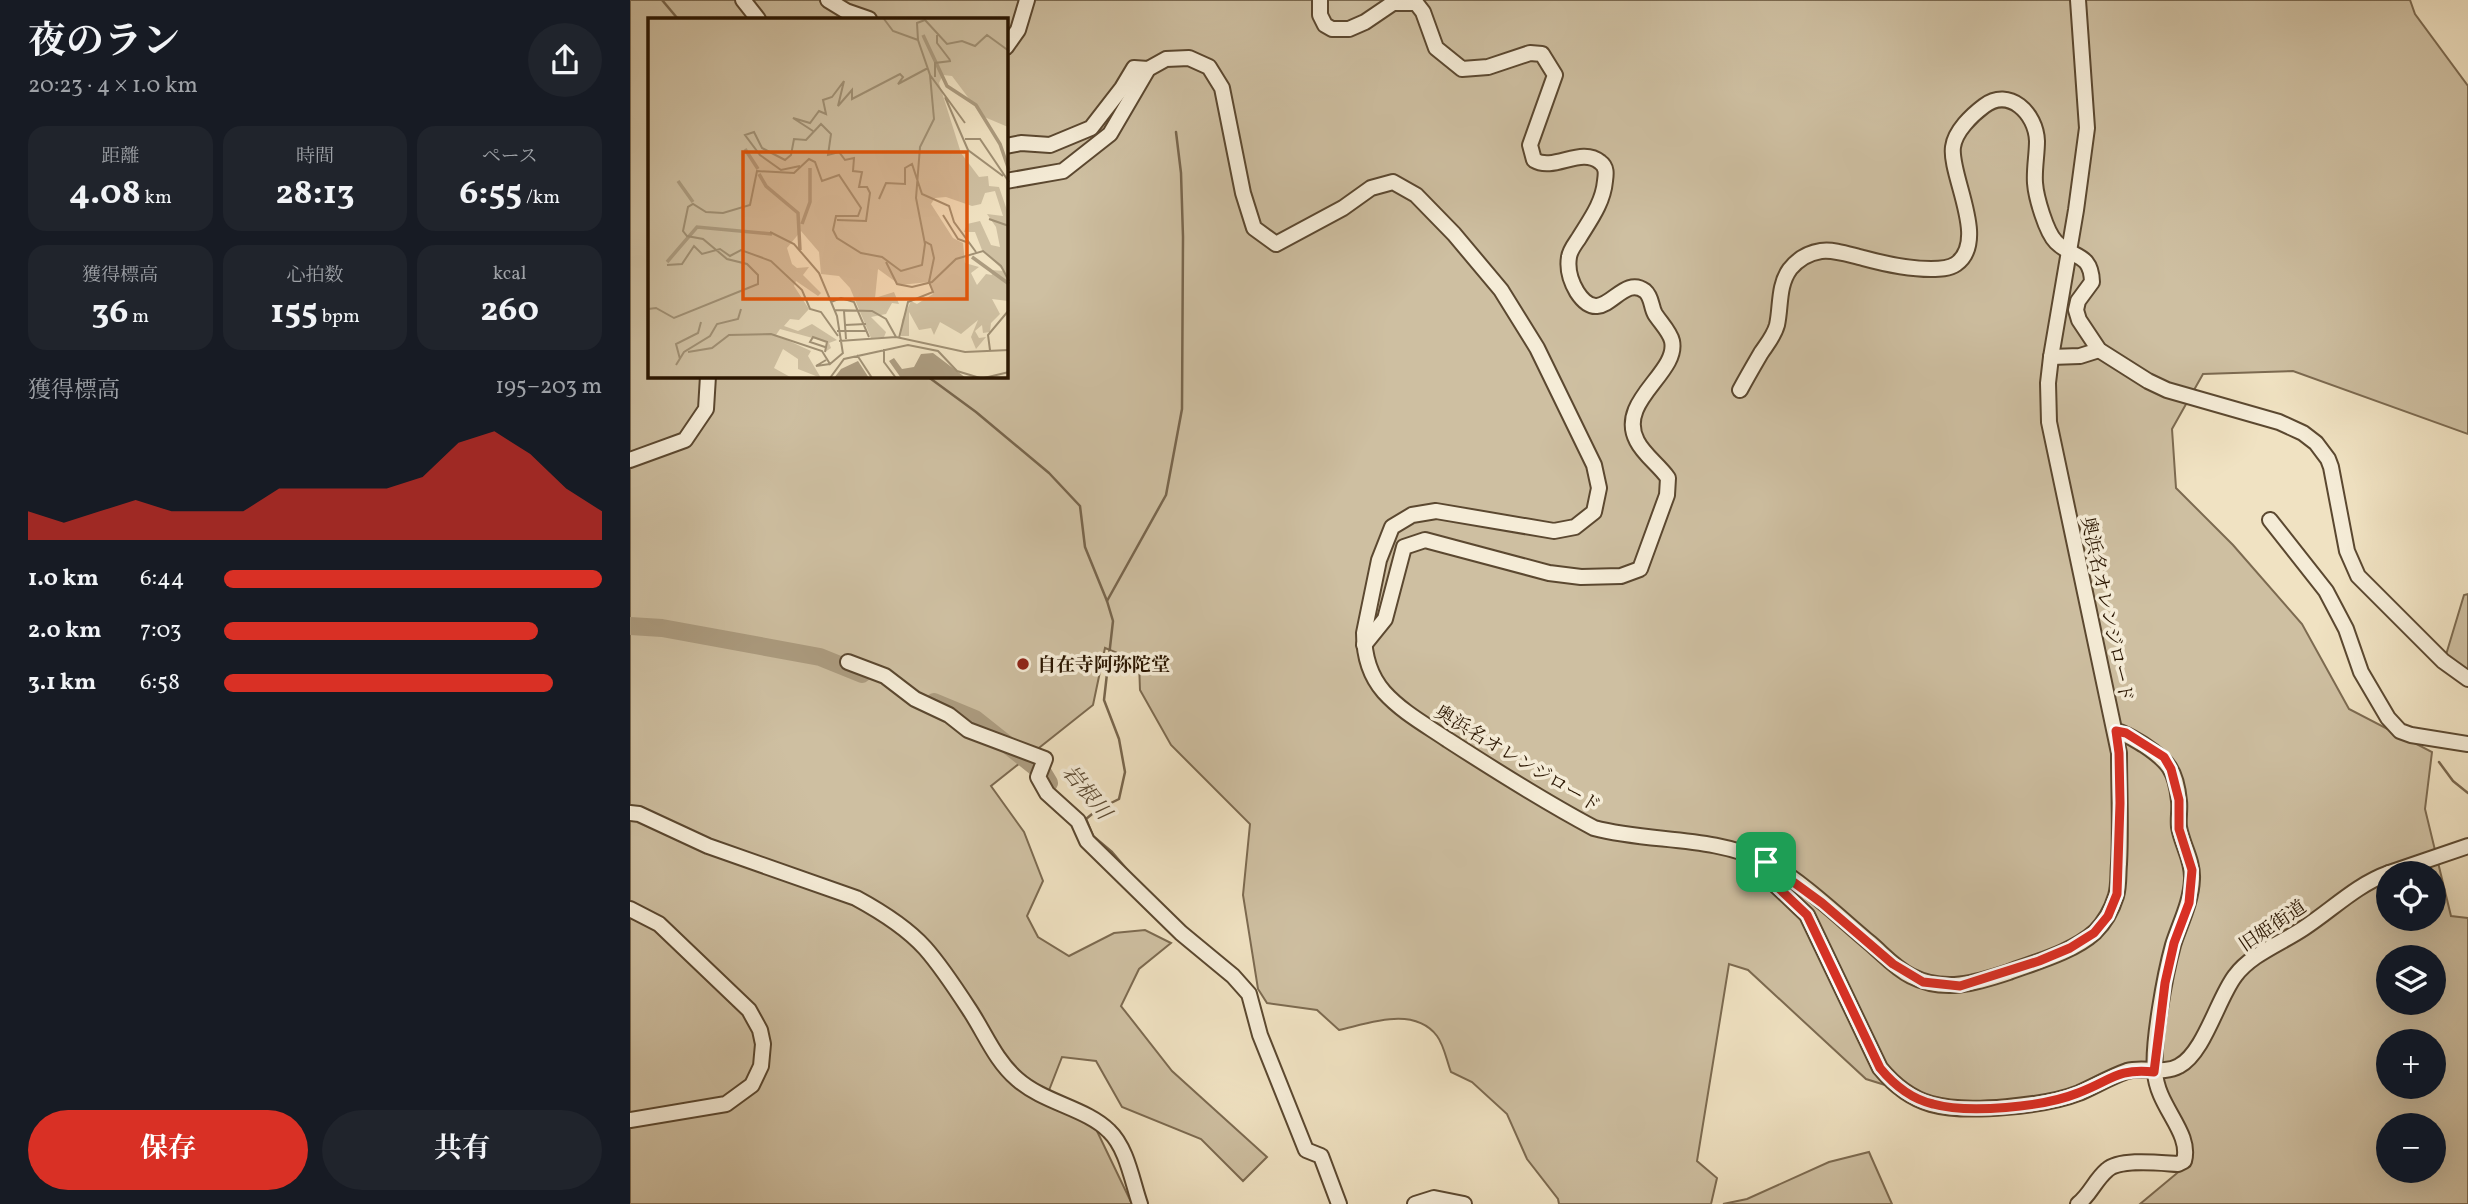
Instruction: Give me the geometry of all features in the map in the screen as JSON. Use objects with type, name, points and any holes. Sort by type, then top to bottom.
[{"type":"street","points":[[743,0],[757,18]]},
{"type":"street","points":[[828,0],[846,11],[867,18]]},
{"type":"street","points":[[1008,44],[1018,30],[1027,0]]},
{"type":"street","points":[[1320,0],[1320,15],[1325,25],[1332,29],[1349,29],[1365,22],[1393,3],[1416,3],[1423,12],[1436,48],[1462,69],[1488,67],[1530,53],[1542,54],[1555,75],[1530,145],[1534,160],[1551,163],[1590,157],[1601,162],[1606,170],[1604,190],[1598,208],[1569,253],[1569,274],[1576,290],[1585,304],[1591,306],[1602,305],[1626,289],[1643,289],[1650,297],[1653,311],[1672,342],[1671,357],[1634,412],[1637,443],[1668,478],[1667,495],[1640,569],[1621,576],[1581,577],[1549,573],[1426,540],[1404,547],[1385,620],[1364,645]]},
{"type":"street","name":"奥浜名オレンジロード","points":[[1148,69],[1166,60],[1189,58],[1209,67],[1222,88],[1242,193],[1255,228],[1276,244],[1343,208],[1371,188],[1393,182],[1416,195],[1501,290],[1537,348],[1594,465],[1599,488],[1594,512],[1575,527],[1554,531],[1436,511],[1412,516],[1392,527],[1378,560],[1364,645],[1369,668],[1382,690],[1400,708],[1498,772],[1594,828],[1616,834],[1684,840],[1733,850],[1766,862],[1822,903],[1893,964],[1923,982],[1960,986],[2039,961],[2070,948],[2094,933],[2108,916],[2117,894],[2120,803],[2116,731],[2049,422],[2048,383],[2051,357],[2087,128],[2078,0]]},
{"type":"street","points":[[1008,146],[1021,143],[1050,145],[1091,128],[1134,68],[1148,69],[1110,134],[1063,171],[1008,181]]},
{"type":"street","points":[[1740,390],[1777,326],[1785,276],[1801,258],[1823,251],[1913,269],[1943,269],[1957,263],[1964,255],[1968,242],[1969,221],[1953,147],[1959,131],[1981,108],[1994,99],[2011,100],[2021,105],[2033,124],[2037,140],[2034,168],[2039,204],[2054,241],[2081,256],[2090,266],[2092,282],[2078,301],[2077,310],[2079,320],[2099,350],[2157,386],[2185,397],[2279,422],[2303,433],[2316,443],[2331,467],[2347,551],[2358,576],[2443,661],[2468,679]]},
{"type":"street","points":[[2051,357],[2080,356],[2099,350]]},
{"type":"street","points":[[630,460],[685,440],[706,409],[708,378]]},
{"type":"street","points":[[2270,520],[2326,591],[2346,629],[2361,672],[2388,718],[2400,731],[2411,735],[2468,744]]},
{"type":"street","points":[[848,662],[885,676],[915,699],[949,715],[968,730],[1045,759],[1038,777],[1047,793],[1077,821],[1087,841],[1181,933],[1233,976],[1249,994],[1260,1035],[1306,1150],[1321,1156],[1339,1204]]},
{"type":"street","points":[[2077,1204],[2106,1170],[2117,1164],[2178,1164],[2184,1161],[2186,1148],[2184,1138],[2158,1093],[2154,1072],[2165,983],[2174,943],[2189,903],[2192,870],[2179,829],[2179,800],[2171,769],[2164,757],[2126,733],[2116,731]]},
{"type":"street","points":[[630,813],[639,814],[708,846],[856,898],[879,911],[925,947],[970,1009],[999,1060],[1016,1079],[1037,1094],[1090,1117],[1110,1131],[1122,1150],[1140,1204]]},
{"type":"street","name":"旧姫街道","points":[[2424,861],[2468,846]]},
{"type":"street","name":"旧姫街道","points":[[1766,862],[1767,877],[1807,915],[1880,1068],[1894,1085],[1932,1104],[1975,1108],[2018,1106],[2077,1094],[2132,1070],[2154,1072],[2180,1066],[2195,1051],[2235,976],[2251,959],[2309,924],[2345,895],[2376,878]]},
{"type":"street","points":[[630,909],[659,924],[749,1010],[760,1030],[763,1044],[761,1066],[752,1086],[726,1104],[630,1120]]},
{"type":"street","points":[[1415,1204],[1434,1198],[1464,1204]]},
{"type":"shaded area","points":[[630,0],[2410,0],[2415,14],[2468,86],[2468,434],[2293,371],[2203,374],[2172,429],[2176,488],[2233,545],[2302,624],[2349,709],[2432,752],[2425,809],[2438,861],[2376,861],[2376,931],[2446,931],[2446,895],[2451,916],[2468,918],[2468,1204],[2140,1204],[2188,1164],[2154,1072],[2139,1070],[2032,1103],[1961,1104],[1917,1095],[1866,1079],[1748,970],[1729,964],[1697,1161],[1717,1178],[1711,1204],[1559,1204],[1527,1159],[1507,1114],[1472,1082],[1451,1072],[1437,1036],[1427,1027],[1416,1021],[1391,1019],[1339,1030],[1317,1010],[1267,1003],[1258,989],[1243,895],[1250,824],[1171,745],[1140,690],[1139,662],[1105,648],[1093,705],[991,786],[1024,832],[1043,881],[1027,916],[1038,937],[1069,956],[1114,933],[1145,930],[1171,943],[1139,969],[1121,1006],[1172,1071],[1267,1157],[1243,1181],[1201,1139],[1122,1107],[1096,1061],[1062,1057],[1046,1098],[1096,1129],[1132,1204],[630,1204]]},
{"type":"shaded area","points":[[2468,594],[2468,673],[2445,658],[2464,595]]},
{"type":"shaded area","points":[[1869,1152],[1892,1204],[1723,1204],[1747,1199],[1829,1162]]},
{"type":"waterway","points":[[662,0],[677,18]]},
{"type":"waterway","points":[[1107,601],[1166,495],[1182,409],[1183,237],[1181,173],[1176,132]]},
{"type":"waterway","points":[[930,378],[976,412],[1049,473],[1080,506],[1085,547],[1113,621],[1104,700],[1119,739],[1125,772],[1119,799],[1086,819],[1093,836],[1112,852],[1130,873]]},
{"type":"waterway","name":"岩根川","points":[[630,626],[662,628],[820,657],[862,674]]},
{"type":"waterway","name":"岩根川","points":[[934,702],[975,719],[1043,773],[1049,783]]},
{"type":"waterway","points":[[2439,762],[2453,781],[2468,793]]},
{"type":"place","name":"自在寺阿弥陀堂","points":[[1023,664]]},
{"type":"route","points":[[2116,731],[2126,733],[2164,757],[2171,769],[2179,800],[2179,829],[2192,870],[2189,903],[2174,943],[2165,983],[2154,1072],[2132,1070],[2077,1094],[2018,1106],[1958,1108],[1932,1104],[1909,1094],[1894,1085],[1880,1068],[1807,915],[1767,877],[1766,862],[1822,903],[1893,964],[1923,982],[1960,986],[2039,961],[2070,948],[2094,933],[2108,916],[2117,894],[2120,803],[2116,731]]}]
